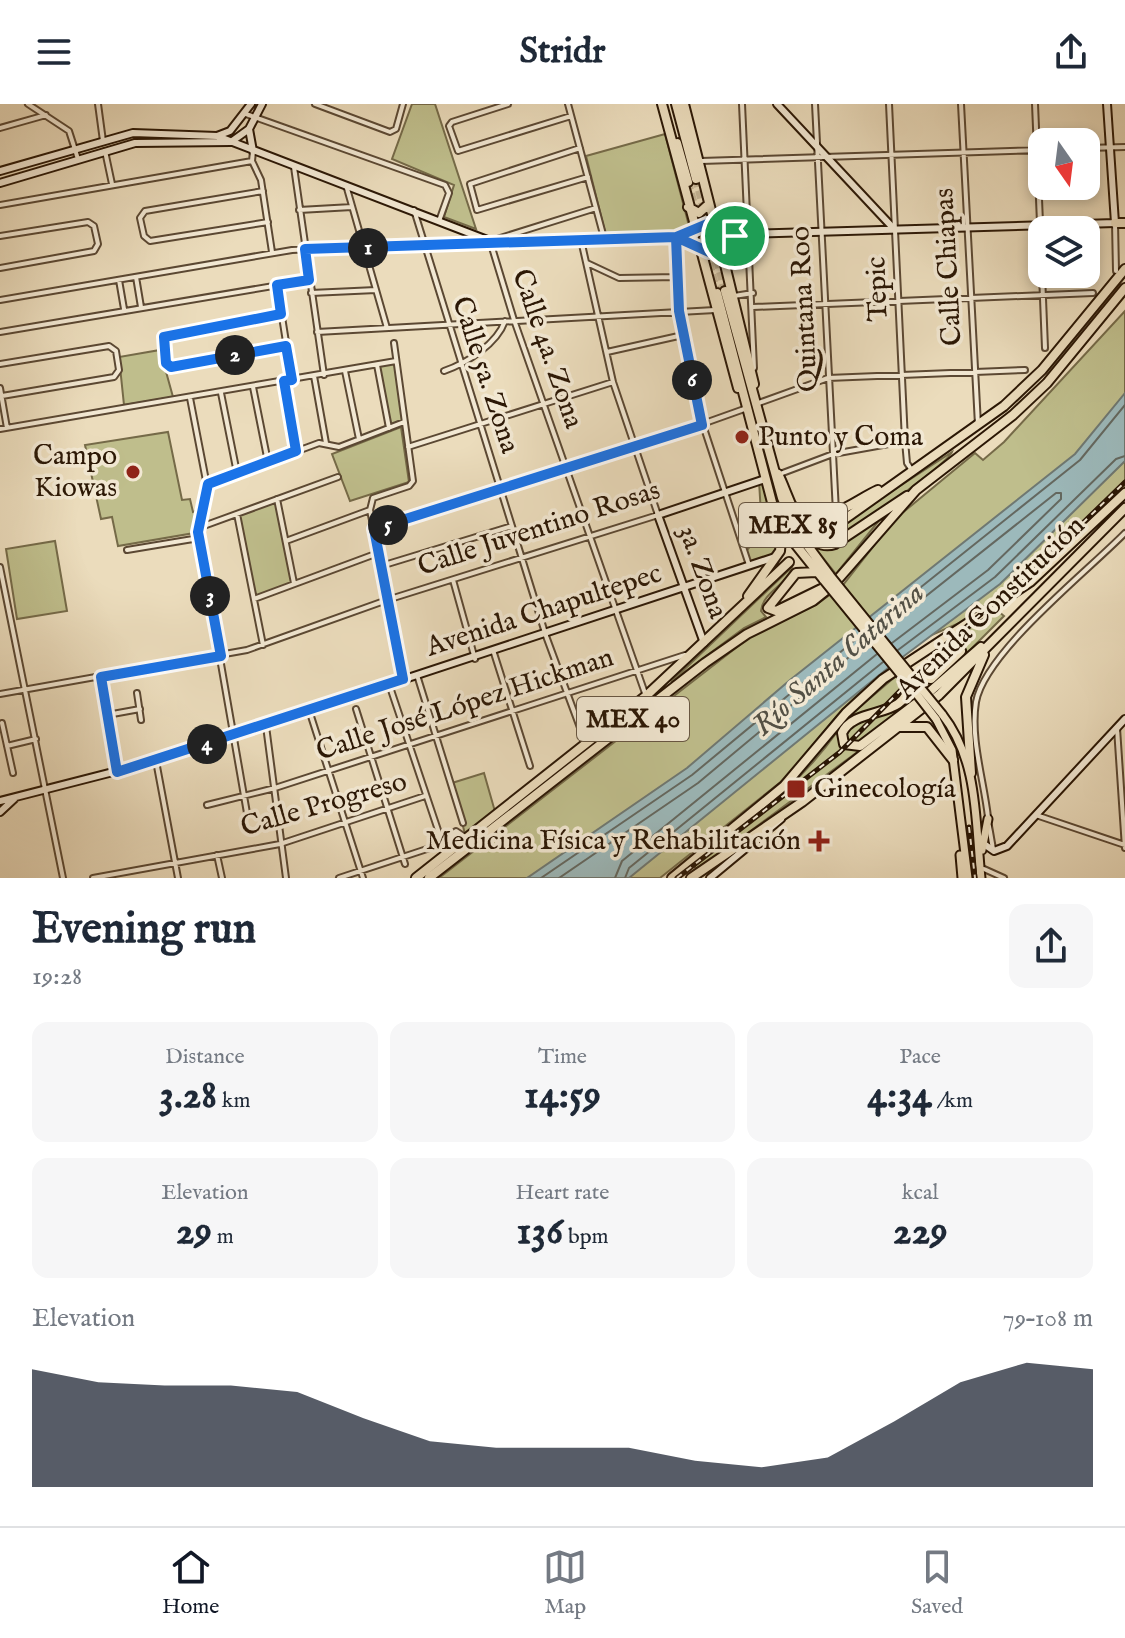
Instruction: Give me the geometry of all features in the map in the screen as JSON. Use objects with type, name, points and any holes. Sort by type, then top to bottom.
[{"type":"highway","points":[[664,104],[692,180],[676,104]]},
{"type":"highway","points":[[664,104],[696,229]]},
{"type":"highway","points":[[684,104],[717,229]]},
{"type":"highway","points":[[688,207],[699,213],[709,204]]},
{"type":"highway","points":[[1115,223],[1125,223]]},
{"type":"highway","points":[[721,243],[754,371],[753,392]]},
{"type":"highway","points":[[700,249],[733,378],[743,395]]},
{"type":"highway","points":[[704,267],[712,259],[724,257]]},
{"type":"highway","points":[[818,538],[978,427],[1035,378],[1121,270]]},
{"type":"highway","name":"MEX 40","points":[[429,878],[705,663],[747,634],[813,601],[845,574],[916,490],[1036,395],[1125,288]]},
{"type":"highway","name":"MEX 85","points":[[827,578],[817,572],[782,526],[765,479],[743,395],[721,292],[792,523],[827,578],[910,680]]},
{"type":"highway","points":[[775,471],[814,540],[828,546],[916,490]]},
{"type":"highway","points":[[793,506],[812,518],[836,512],[894,484]]},
{"type":"highway","name":"Avenida Constitución","points":[[672,878],[784,786],[855,704],[914,656],[1030,582],[1125,493]]},
{"type":"highway","name":"Avenida Constitución","points":[[691,878],[785,813],[955,680],[1125,508]]},
{"type":"highway","points":[[730,618],[778,555],[782,526]]},
{"type":"highway","name":"MEX 40","points":[[416,878],[646,696],[701,648],[789,562]]},
{"type":"highway","points":[[817,572],[796,573],[769,602],[769,610],[776,611],[803,599],[845,574]]},
{"type":"highway","points":[[914,656],[954,641],[960,645],[960,654],[931,679],[910,680],[907,695],[901,703],[861,717],[844,729],[842,741],[846,746],[860,746],[899,718],[992,640]]},
{"type":"highway","points":[[971,773],[966,697],[992,640]]},
{"type":"highway","points":[[898,727],[916,725],[932,730],[953,760]]},
{"type":"main road","name":"MEX 85","points":[[910,680],[958,738],[971,773],[983,875]]},
{"type":"main road","name":"MEX 85","points":[[939,717],[953,760],[965,878]]},
{"type":"main road","points":[[980,846],[988,819]]},
{"type":"main road","points":[[962,845],[965,878]]},
{"type":"street","points":[[28,104],[69,131],[78,159]]},
{"type":"street","points":[[98,104],[103,141]]},
{"type":"street","points":[[217,136],[230,131],[251,104]]},
{"type":"street","points":[[0,183],[135,143],[231,142],[249,129],[262,104]]},
{"type":"street","points":[[315,104],[393,132],[403,105]]},
{"type":"street","points":[[508,104],[449,126],[458,151],[571,116]]},
{"type":"street","points":[[568,104],[605,240]]},
{"type":"street","points":[[742,104],[753,293],[754,371]]},
{"type":"street","points":[[777,104],[896,230]]},
{"type":"street","name":"Quintana Roo","points":[[815,104],[836,512]]},
{"type":"street","name":"Tepic","points":[[889,104],[905,441],[907,463],[912,471]]},
{"type":"street","name":"Calle Chiapas","points":[[961,104],[978,427]]},
{"type":"street","points":[[1035,104],[1037,128]]},
{"type":"street","points":[[1107,104],[1121,270]]},
{"type":"street","points":[[246,114],[445,185],[449,193],[439,221]]},
{"type":"street","points":[[0,128],[46,115]]},
{"type":"street","points":[[249,129],[252,161],[263,191],[272,252]]},
{"type":"street","points":[[0,171],[137,133],[217,136],[490,241],[596,208]]},
{"type":"street","points":[[1100,147],[1125,147]]},
{"type":"street","points":[[580,148],[470,184],[477,210],[588,177]]},
{"type":"street","points":[[699,162],[1028,150]]},
{"type":"street","points":[[105,151],[112,184]]},
{"type":"street","points":[[0,205],[252,161]]},
{"type":"street","points":[[294,166],[324,375]]},
{"type":"street","points":[[346,185],[387,328]]},
{"type":"street","points":[[263,191],[141,213],[148,240],[268,222]]},
{"type":"street","points":[[869,200],[895,219]]},
{"type":"street","points":[[299,210],[352,207]]},
{"type":"street","name":"Calle 5a. Zona","points":[[414,210],[546,635],[582,733]]},
{"type":"street","points":[[0,236],[88,222],[94,226],[96,250],[0,268]]},
{"type":"street","points":[[1100,223],[1115,223]]},
{"type":"street","points":[[0,300],[272,252],[305,249],[678,237],[703,225],[735,236]]},
{"type":"street","points":[[678,237],[700,249],[713,251],[735,236],[749,234],[1028,225]]},
{"type":"street","points":[[696,229],[693,239],[700,249]]},
{"type":"street","points":[[717,229],[721,243]]},
{"type":"street","points":[[678,237],[679,311],[702,425],[750,567]]},
{"type":"street","points":[[581,240],[613,382],[658,515]]},
{"type":"street","name":"Calle 4a. Zona","points":[[490,241],[514,320],[646,696]]},
{"type":"street","points":[[587,263],[619,278],[677,277]]},
{"type":"street","points":[[136,277],[141,307]]},
{"type":"street","points":[[119,280],[124,310]]},
{"type":"street","points":[[0,332],[309,280]]},
{"type":"street","points":[[277,285],[292,380]]},
{"type":"street","points":[[1043,288],[1045,348]]},
{"type":"street","points":[[311,293],[376,290]]},
{"type":"street","points":[[734,296],[753,293]]},
{"type":"street","points":[[753,307],[825,307],[1093,293]]},
{"type":"street","points":[[317,332],[715,310]]},
{"type":"street","points":[[281,314],[163,339],[168,365],[286,346]]},
{"type":"street","points":[[444,371],[460,364],[499,334],[505,321]]},
{"type":"street","points":[[607,352],[683,335]]},
{"type":"street","points":[[394,343],[413,484],[375,497],[370,510],[403,679]]},
{"type":"street","points":[[0,364],[109,346],[114,349],[119,370],[117,376],[2,396]]},
{"type":"street","points":[[0,429],[396,361]]},
{"type":"street","points":[[377,365],[389,428]]},
{"type":"street","points":[[345,370],[359,439]]},
{"type":"street","points":[[756,404],[828,378],[1025,370]]},
{"type":"street","points":[[314,376],[326,443]]},
{"type":"street","points":[[284,381],[296,451]]},
{"type":"street","points":[[408,447],[613,382]]},
{"type":"street","points":[[253,387],[268,462]]},
{"type":"street","points":[[0,388],[7,428]]},
{"type":"street","points":[[221,393],[237,473]]},
{"type":"street","points":[[190,398],[208,484],[198,528],[199,538],[247,813]]},
{"type":"street","points":[[374,529],[568,470],[747,408]]},
{"type":"street","points":[[208,484],[296,451],[326,443],[336,447],[404,422]]},
{"type":"street","points":[[775,471],[833,454],[905,441]]},
{"type":"street","points":[[198,528],[338,477]]},
{"type":"street","name":"Calle Juventino Rosas","points":[[0,694],[221,656],[263,645],[387,600],[765,479]]},
{"type":"street","points":[[277,499],[294,584]]},
{"type":"street","points":[[286,541],[370,510]]},
{"type":"street","points":[[237,514],[263,645]]},
{"type":"street","name":"3a. Zona","points":[[658,515],[685,590],[701,648]]},
{"type":"street","points":[[381,566],[512,526]]},
{"type":"street","points":[[994,851],[976,722],[981,687],[1032,622],[1125,533]]},
{"type":"street","points":[[127,550],[199,538]]},
{"type":"street","points":[[254,599],[378,553]]},
{"type":"street","name":"Avenida Chapultepec","points":[[0,803],[156,762],[403,679],[685,590],[778,555]]},
{"type":"street","points":[[0,567],[63,878]]},
{"type":"street","points":[[453,580],[474,658]]},
{"type":"street","points":[[0,619],[11,617]]},
{"type":"street","name":"Calle José López Hickman","points":[[207,805],[275,788],[701,648]]},
{"type":"street","points":[[494,651],[530,766]]},
{"type":"street","points":[[442,843],[390,685],[417,676],[463,823]]},
{"type":"street","points":[[101,677],[117,774]]},
{"type":"street","points":[[137,693],[141,720]]},
{"type":"street","points":[[107,715],[140,709]]},
{"type":"street","points":[[356,709],[405,864]]},
{"type":"street","points":[[309,712],[363,878]]},
{"type":"street","points":[[980,846],[994,851],[1007,846],[1125,719]]},
{"type":"street","points":[[2,723],[13,773]]},
{"type":"street","points":[[266,726],[286,878]]},
{"type":"street","points":[[1035,815],[1125,846],[1117,728]]},
{"type":"street","points":[[7,746],[36,739]]},
{"type":"street","points":[[156,762],[178,878]]},
{"type":"street","name":"Calle Progreso","points":[[93,878],[280,844],[425,796]]},
{"type":"street","points":[[0,812],[14,800]]},
{"type":"street","points":[[710,878],[774,827],[785,813]]},
{"type":"street","points":[[339,878],[442,843],[457,831],[466,838]]},
{"type":"street","points":[[447,838],[455,847]]},
{"type":"street","points":[[217,855],[222,878]]},
{"type":"street","points":[[983,875],[1004,878]]},
{"type":"shaded area","points":[[412,104],[435,104],[476,229],[444,217],[454,185],[392,159]]},
{"type":"shaded area","points":[[665,134],[689,226],[682,235],[606,236],[586,156]]},
{"type":"shaded area","points":[[1125,311],[1125,488],[1028,580],[978,615],[922,639],[875,677],[836,717],[787,777],[660,878],[439,878],[750,637],[816,605],[843,585],[895,519],[975,453],[983,460],[1004,442]]},
{"type":"shaded area","points":[[160,350],[173,397],[124,405],[119,357]]},
{"type":"shaded area","points":[[396,361],[404,422],[389,428],[377,365]]},
{"type":"shaded area","points":[[401,427],[409,482],[350,501],[332,454]]},
{"type":"shaded area","name":"Campo Kiowas","points":[[168,432],[182,500],[190,499],[193,512],[200,510],[194,533],[118,546],[112,517],[101,519],[85,445]]},
{"type":"shaded area","points":[[952,452],[932,472],[891,502],[848,530],[822,542],[860,512]]},
{"type":"shaded area","points":[[765,479],[782,526],[778,555],[750,567],[745,553],[762,531],[759,481]]},
{"type":"shaded area","points":[[277,499],[294,584],[254,599],[237,514]]},
{"type":"shaded area","points":[[886,512],[836,574],[816,549],[831,549]]},
{"type":"shaded area","points":[[55,541],[67,611],[17,619],[6,549]]},
{"type":"shaded area","points":[[792,567],[786,579],[766,598],[761,611],[766,617],[744,628],[671,682]]},
{"type":"shaded area","points":[[998,611],[1004,616],[965,655],[964,644],[955,637]]},
{"type":"shaded area","points":[[896,676],[904,685],[902,698],[890,705],[848,717]]},
{"type":"shaded area","points":[[912,694],[917,700],[860,743],[850,744],[845,738],[852,724],[898,708]]},
{"type":"shaded area","points":[[837,732],[841,746],[860,750],[698,870],[692,864],[788,788]]},
{"type":"shaded area","points":[[484,773],[496,815],[466,838],[452,783]]},
{"type":"water","name":"Río Santa Catarina","points":[[1125,393],[1125,461],[1000,584],[888,668],[629,878],[527,878],[687,768],[790,680],[1075,454]]},
{"type":"tunnel","points":[[696,179],[725,291]]},
{"type":"tunnel","points":[[688,182],[717,293]]},
{"type":"railway","points":[[677,878],[840,752],[943,647],[1056,549],[1125,482]]},
{"type":"railway","points":[[969,827],[975,878]]},
{"type":"place","name":"Punto y Coma","points":[[742,437]]},
{"type":"place","name":"Campo Kiowas","points":[[133,472]]},
{"type":"place","name":"Ginecología","points":[[796,789]]},
{"type":"place","name":"Medicina Física y Rehabilitación","points":[[819,841]]},
{"type":"route","points":[[735,236],[707,224],[681,237],[676,237],[581,240],[490,241],[424,247],[305,249],[309,280],[277,285],[281,314],[164,337],[166,363],[171,367],[286,346],[292,380],[284,381],[296,451],[208,484],[208,496],[198,532],[221,656],[101,677],[117,772],[403,679],[374,529],[702,425],[679,311],[676,237],[709,252],[735,236]]}]
